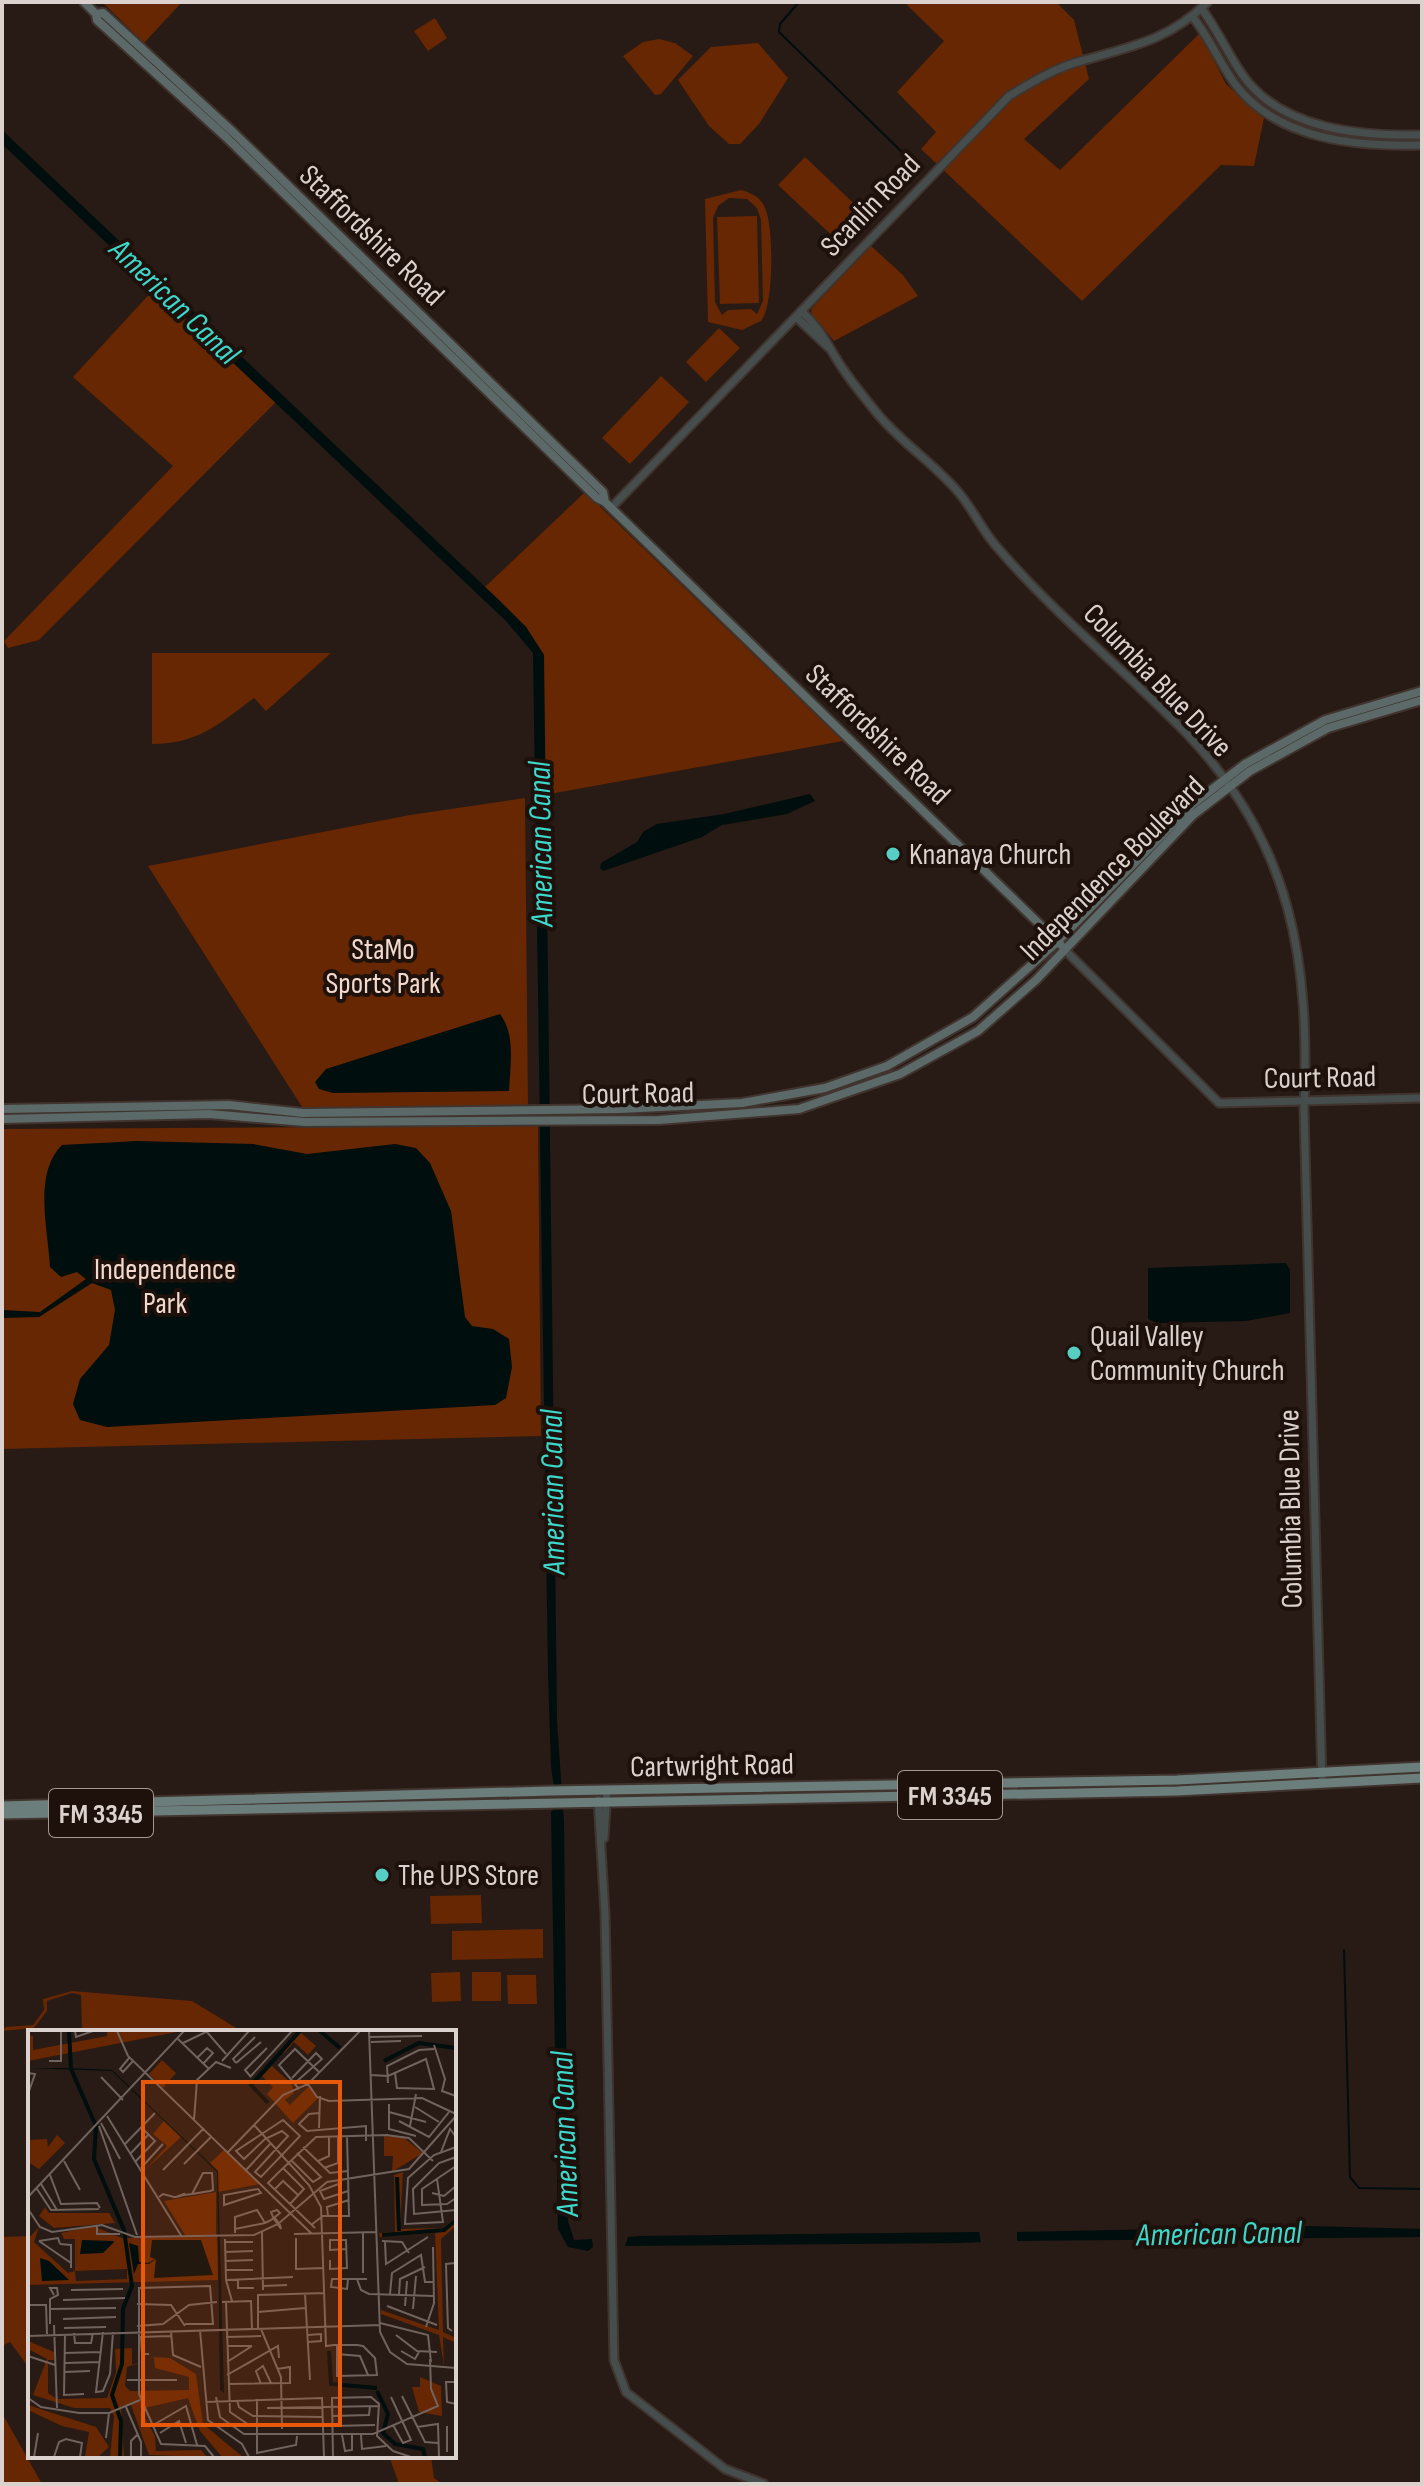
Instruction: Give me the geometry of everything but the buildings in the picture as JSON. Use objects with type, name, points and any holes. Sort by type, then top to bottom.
[{"type":"main road","name":"Staffordshire Road","points":[[84,2],[96,14],[97,20],[227,138],[1061,945]]},
{"type":"main road","name":"Independence Boulevard","points":[[973,1017],[1061,945],[1155,848],[1225,783],[1304,734],[1422,691]]},
{"type":"main road","name":"Independence Boulevard","points":[[1391,702],[1422,700]]},
{"type":"main road","name":"Independence Boulevard","points":[[978,1031],[1036,980],[1061,945]]},
{"type":"main road","name":"Court Road","points":[[552,1114],[742,1103],[794,1096],[893,1063],[973,1017]]},
{"type":"main road","name":"Court Road","points":[[281,1116],[552,1114],[659,1120],[799,1109],[900,1074],[978,1031]]},
{"type":"main road","points":[[855,1078],[859,1090]]},
{"type":"main road","points":[[229,1105],[281,1116],[209,1114],[7,1119],[7,1109],[229,1105]]},
{"type":"main road","name":"Cartwright Road","points":[[691,1794],[1018,1795],[1321,1777],[1422,1767]]},
{"type":"main road","name":"Cartwright Road","points":[[2,1806],[602,1796],[1321,1777],[1422,1778]]},
{"type":"main road","points":[[1017,1783],[1018,1795]]},
{"type":"main road","name":"Cartwright Road","points":[[2,1814],[550,1796]]},
{"type":"street","name":"Scanlin Road","points":[[608,505],[1009,96],[1058,70],[1152,41],[1204,5]]},
{"type":"street","points":[[1204,5],[1244,77],[1276,108],[1345,129],[1422,135]]},
{"type":"street","points":[[1192,16],[1243,94],[1280,122],[1342,140],[1422,145]]},
{"type":"street","name":"Columbia Blue Drive","points":[[798,314],[832,351],[880,416],[959,493],[994,544],[1037,592],[1187,735],[1225,783],[1271,859],[1288,906],[1304,983],[1304,1101],[1321,1777]]},
{"type":"street","name":"Staffordshire Road","points":[[1061,945],[1219,1103]]},
{"type":"street","name":"Court Road","points":[[1219,1103],[1422,1098]]},
{"type":"street","points":[[602,1796],[614,2360],[626,2392],[725,2469],[764,2484]]},
{"type":"green space","points":[[102,2],[182,2],[144,43]]},
{"type":"green space","points":[[904,2],[1056,2],[1074,20],[1089,79],[1024,139],[1060,170],[1200,33],[1226,84],[1264,118],[1254,166],[1221,165],[1082,301],[921,149],[936,132],[897,92],[944,41]]},
{"type":"green space","points":[[435,18],[447,38],[428,51],[414,31]]},
{"type":"green space","points":[[659,39],[675,43],[693,56],[661,94],[655,95],[623,56],[643,42]]},
{"type":"green space","points":[[758,43],[788,78],[759,124],[740,144],[729,144],[709,126],[678,80],[711,47]]},
{"type":"green space","points":[[805,157],[866,215],[840,243],[778,185]]},
{"type":"green space","points":[[741,190],[761,201],[768,218],[771,266],[765,313],[761,321],[742,330],[708,322],[705,199]],"holes":[[[729,198],[747,199],[757,208],[761,220],[763,301],[757,314],[751,309],[728,310],[722,315],[715,302],[713,218],[718,206]]]},
{"type":"green space","points":[[757,216],[759,303],[720,304],[717,217]]},
{"type":"green space","points":[[871,246],[903,275],[918,296],[834,341],[811,313],[812,308]]},
{"type":"green space","points":[[155,288],[276,402],[39,640],[8,648],[4,641],[173,466],[73,377]]},
{"type":"green space","points":[[719,328],[740,348],[706,382],[686,362]]},
{"type":"green space","points":[[661,376],[689,402],[630,464],[602,438]]},
{"type":"green space","points":[[585,492],[843,741],[544,795],[544,655],[526,627],[485,587]]},
{"type":"green space","points":[[152,653],[331,653],[266,711],[254,698],[207,731],[182,740],[152,744]]},
{"type":"green space","name":"StaMo Sports Park","points":[[525,798],[528,1107],[304,1110],[148,866],[410,815]]},
{"type":"green space","name":"Independence Park","points":[[538,1126],[541,1436],[2,1449],[2,1129]]},
{"type":"green space","points":[[481,1895],[482,1923],[431,1924],[430,1896]]},
{"type":"green space","points":[[543,1929],[543,1958],[452,1960],[452,1931]]},
{"type":"green space","points":[[460,1972],[461,2001],[432,2002],[431,1973]]},
{"type":"green space","points":[[472,1972],[501,1972],[501,2001],[472,2001]]},
{"type":"green space","points":[[507,1975],[536,1975],[537,2004],[508,2004]]},
{"type":"green space","points":[[72,1991],[192,2001],[240,2030],[82,2030],[81,1995],[72,1993],[47,2001],[47,2011],[34,2028],[2,2031],[6,2027],[33,2025],[44,2010],[43,1999]]},
{"type":"green space","points":[[28,2236],[28,2367],[10,2342],[2,2346],[2,2237]]},
{"type":"green space","points":[[2,2413],[42,2484],[2,2484]]},
{"type":"green space","points":[[390,2458],[431,2458],[434,2478],[442,2484],[399,2484]]},
{"type":"water","name":"American Canal","points":[[2,130],[500,601],[526,627],[544,655],[557,1722],[564,1822],[568,2221],[574,2240],[592,2239],[593,2247],[588,2251],[568,2247],[558,2229],[551,1812],[557,1806],[551,1767],[548,1674],[533,653],[506,621],[2,144]]},
{"type":"water","points":[[810,794],[815,801],[787,814],[722,825],[702,837],[603,871],[600,868],[601,863],[637,842],[643,832],[657,824],[724,814]]},
{"type":"water","points":[[500,1014],[510,1041],[509,1091],[333,1093],[319,1089],[315,1082],[326,1069]]},
{"type":"water","name":"Independence Park","points":[[137,1141],[253,1144],[307,1154],[395,1144],[416,1148],[430,1163],[451,1211],[465,1317],[472,1326],[493,1329],[509,1339],[512,1367],[506,1398],[495,1405],[107,1427],[80,1420],[73,1404],[80,1379],[109,1345],[115,1310],[111,1290],[92,1283],[39,1317],[2,1318],[2,1310],[40,1312],[86,1279],[77,1272],[61,1277],[50,1267],[45,1186],[53,1157],[62,1145]]},
{"type":"water","points":[[1286,1263],[1290,1270],[1290,1313],[1246,1321],[1158,1323],[1148,1319],[1148,1268]]},
{"type":"water","name":"American Canal","points":[[1308,2226],[1422,2229],[1422,2237],[1017,2241],[1017,2232]]},
{"type":"water","name":"American Canal","points":[[979,2232],[981,2242],[960,2243],[625,2246],[628,2237],[639,2236]]},
{"type":"waterway","points":[[799,2],[780,24],[779,32],[903,153]]},
{"type":"waterway","points":[[1344,1950],[1350,2177],[1359,2188],[1422,2189]]},
{"type":"place","name":"Knanaya Church","points":[[893,854]]},
{"type":"place","name":"Quail Valley Community Church","points":[[1074,1353]]},
{"type":"place","name":"The UPS Store","points":[[382,1875]]}]
